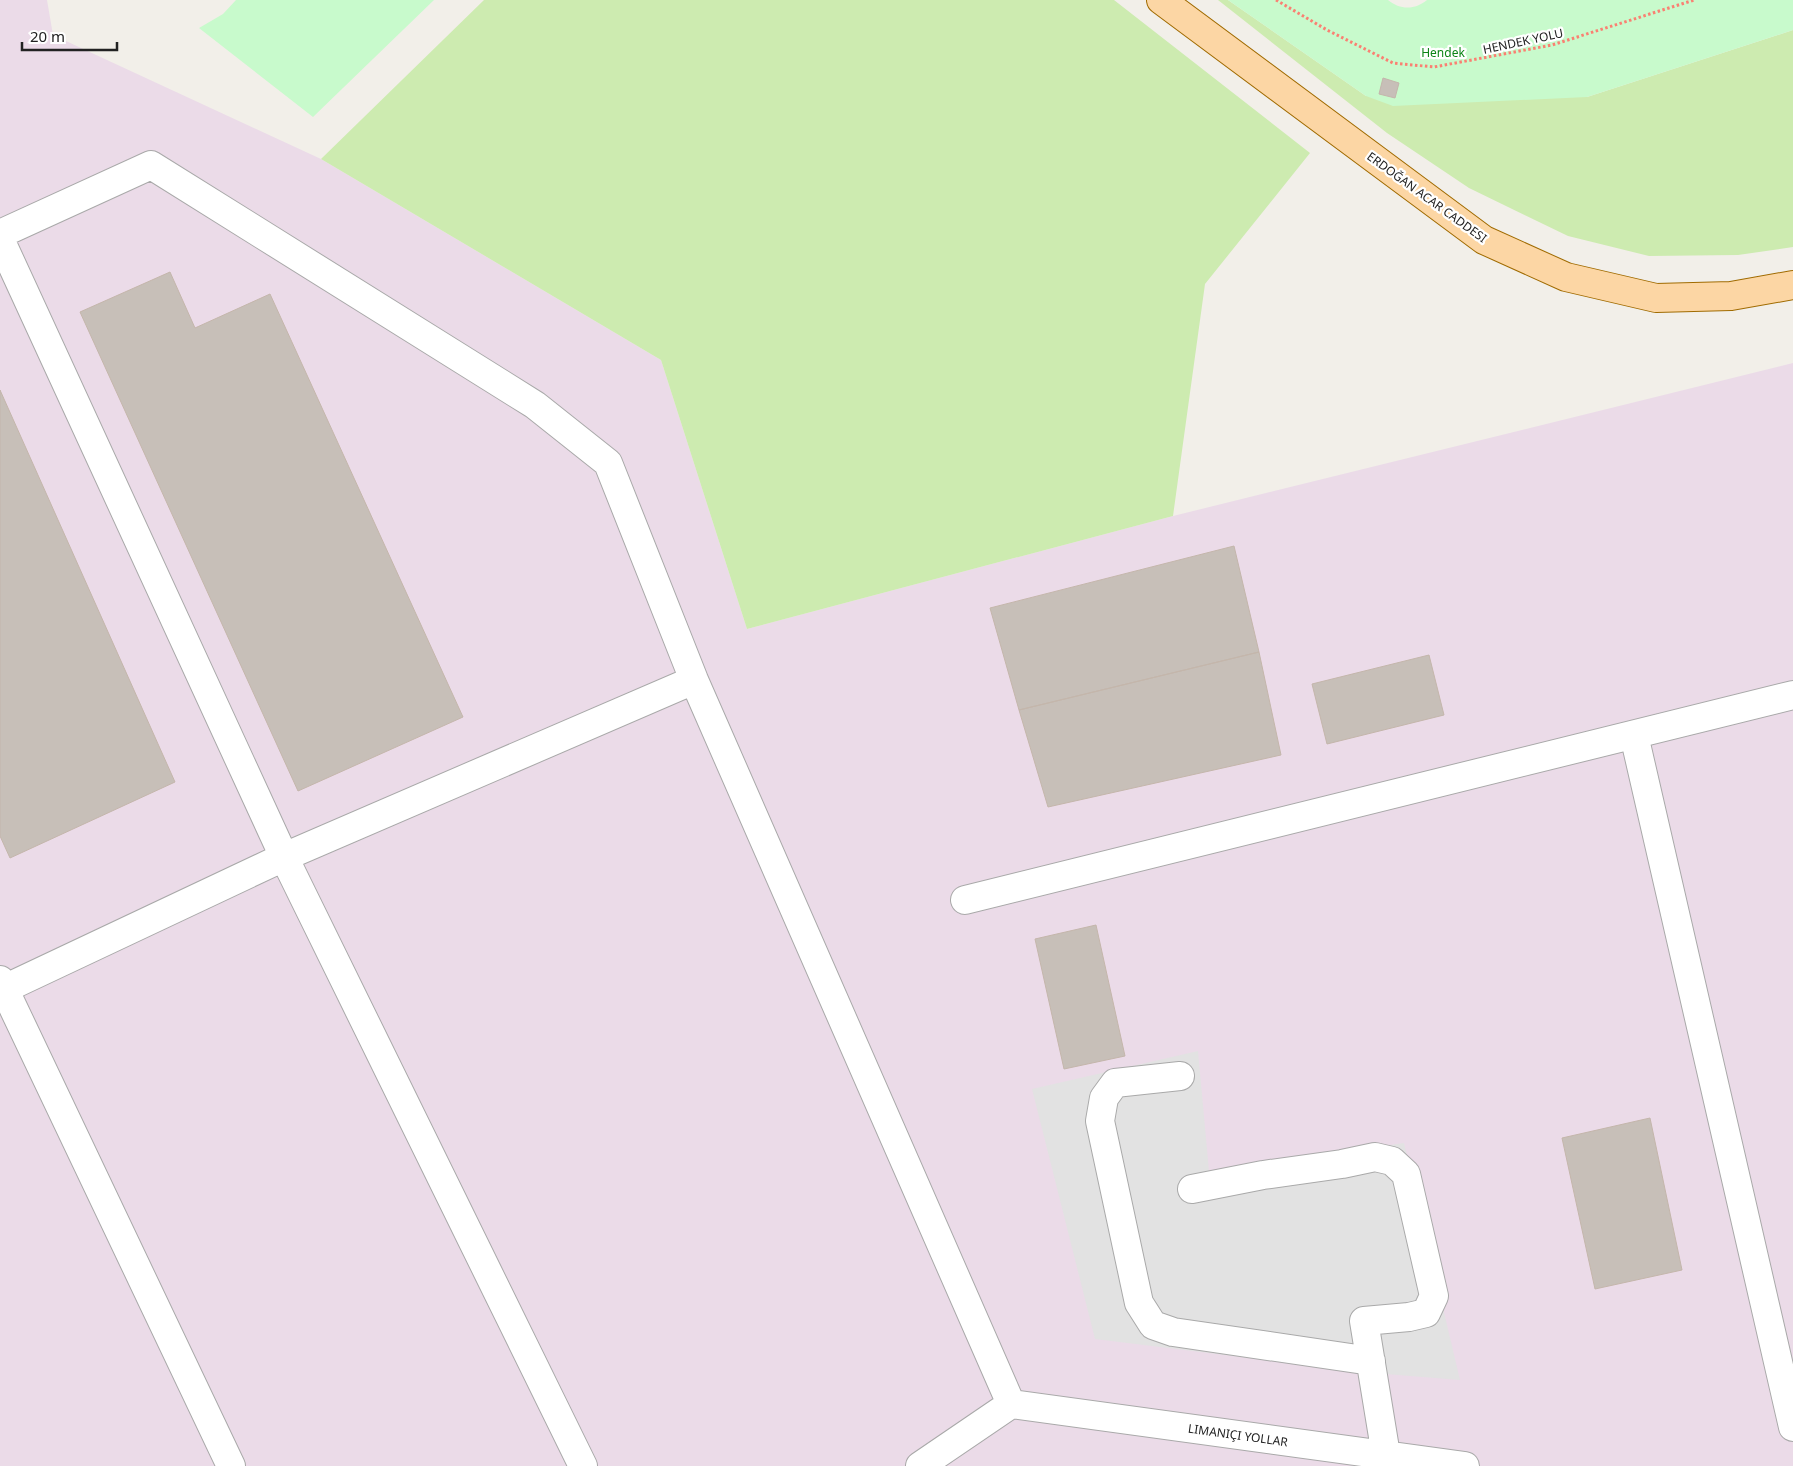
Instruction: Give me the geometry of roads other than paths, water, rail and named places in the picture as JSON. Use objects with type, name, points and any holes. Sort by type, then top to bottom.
[{"type":"main road","name":"ERDOĞAN ACAR CADDESI","points":[[1160,0],[1484,240],[1566,277],[1656,298],[1731,296],[1793,285]]},
{"type":"street","points":[[0,234],[151,165],[535,405],[608,463],[694,680],[1011,1404],[920,1466]]},
{"type":"street","points":[[0,239],[284,857],[583,1466]]},
{"type":"street","points":[[231,1466],[2,985],[284,857],[694,680]]},
{"type":"street","points":[[966,900],[1793,695]]},
{"type":"street","points":[[1634,735],[1793,1427]]},
{"type":"street","points":[[1180,1076],[1115,1084],[1104,1098],[1100,1121],[1139,1303],[1153,1325],[1174,1332],[1371,1361]]},
{"type":"street","points":[[1192,1189],[1263,1175],[1342,1164],[1376,1157],[1392,1161],[1406,1174],[1434,1296],[1426,1313],[1409,1317],[1364,1321],[1386,1455]]},
{"type":"street","name":"LIMANIÇI YOLLAR","points":[[1011,1404],[1386,1455],[1429,1464],[1465,1466]]},
{"type":"park label","name":"Hendek","points":[[1443,52]]}]
